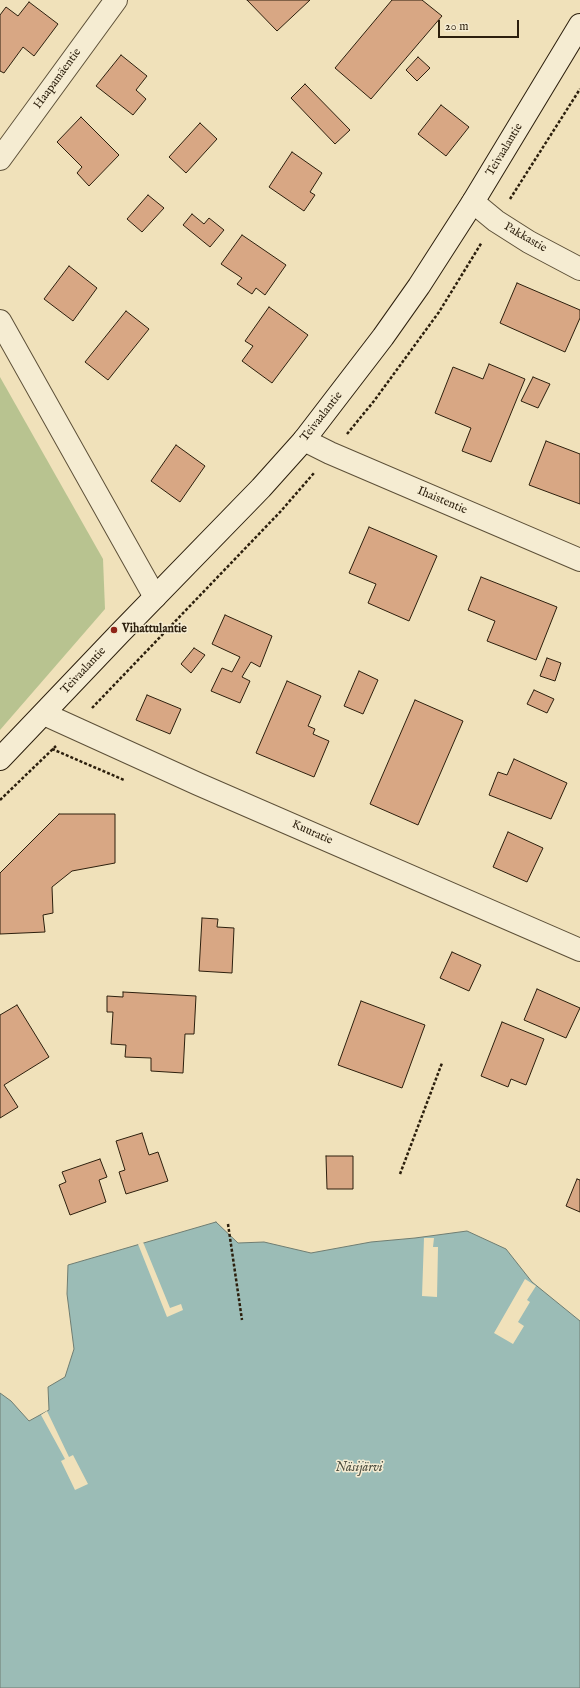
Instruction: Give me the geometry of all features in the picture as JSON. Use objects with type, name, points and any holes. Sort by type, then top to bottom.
[{"type":"street","name":"Haapamäentie","points":[[0,159],[116,0]]},
{"type":"street","name":"Teivaalantie","points":[[0,759],[261,488],[304,440],[383,337],[419,286],[473,202],[580,25]]},
{"type":"street","name":"Pakkastie","points":[[473,202],[509,230],[580,269]]},
{"type":"street","points":[[0,321],[155,597]]},
{"type":"street","name":"Ihaistentie","points":[[304,440],[330,453],[580,560]]},
{"type":"street","name":"Kuuratie","points":[[44,714],[198,784],[580,950]]},
{"type":"path","points":[[400,1174],[442,1063]]},
{"type":"path","points":[[228,1224],[242,1320]]},
{"type":"green space","points":[[0,377],[103,559],[105,609],[0,730]]},
{"type":"water","name":"Näsijärvi","points":[[216,1222],[238,1243],[264,1242],[311,1253],[371,1242],[467,1231],[506,1249],[532,1282],[580,1321],[580,1688],[0,1688],[0,1393],[11,1401],[29,1421],[49,1410],[48,1387],[65,1377],[74,1349],[67,1294],[68,1265]]},
{"type":"pier","points":[[424,1238],[434,1238],[433,1247],[438,1247],[437,1297],[422,1296]]},
{"type":"pier","points":[[143,1242],[170,1308],[181,1304],[183,1310],[167,1317],[138,1244]]},
{"type":"pier","points":[[525,1279],[536,1286],[527,1300],[530,1302],[518,1322],[524,1326],[513,1344],[494,1333]]},
{"type":"pier","points":[[47,1411],[69,1457],[73,1455],[88,1484],[75,1490],[61,1461],[65,1459],[41,1415]]},
{"type":"building","points":[[247,0],[310,0],[277,31]]},
{"type":"building","points":[[392,0],[422,0],[442,16],[371,99],[335,68]]},
{"type":"building","points":[[29,2],[58,24],[34,56],[23,47],[4,73],[0,71],[0,15],[6,7],[18,16]]},
{"type":"building","points":[[121,55],[147,76],[136,90],[146,99],[133,115],[96,86]]},
{"type":"building","points":[[418,57],[430,68],[417,81],[406,70]]},
{"type":"building","points":[[305,84],[350,130],[335,144],[291,98]]},
{"type":"building","points":[[441,105],[469,127],[446,156],[418,134]]},
{"type":"building","points":[[81,117],[119,155],[89,186],[77,173],[82,167],[57,142]]},
{"type":"building","points":[[200,123],[217,139],[186,173],[169,157]]},
{"type":"building","points":[[292,152],[322,173],[310,192],[315,195],[304,211],[269,187]]},
{"type":"building","points":[[148,195],[164,208],[142,232],[127,219]]},
{"type":"building","points":[[192,214],[204,224],[209,218],[224,230],[210,247],[183,225]]},
{"type":"building","points":[[242,235],[286,265],[265,295],[256,288],[252,294],[237,284],[242,278],[221,264]]},
{"type":"building","points":[[69,266],[97,288],[73,321],[44,299]]},
{"type":"building","points":[[517,283],[580,310],[580,318],[565,352],[500,323]]},
{"type":"building","points":[[269,307],[308,335],[272,383],[242,361],[253,346],[245,341]]},
{"type":"building","points":[[126,311],[149,329],[108,380],[85,362]]},
{"type":"building","points":[[489,364],[525,379],[491,462],[462,451],[471,428],[435,413],[453,367],[483,379]]},
{"type":"building","points":[[533,377],[550,384],[538,408],[521,401]]},
{"type":"building","points":[[546,441],[580,454],[580,504],[529,485]]},
{"type":"building","points":[[176,445],[205,466],[180,502],[151,481]]},
{"type":"building","points":[[369,527],[437,556],[409,621],[368,603],[376,584],[349,573]]},
{"type":"building","points":[[481,577],[557,607],[536,660],[487,641],[495,621],[468,610]]},
{"type":"building","points":[[225,615],[272,636],[260,667],[251,662],[242,677],[250,681],[240,703],[211,691],[222,668],[232,672],[240,657],[212,644]]},
{"type":"building","points":[[194,648],[205,655],[191,673],[181,664]]},
{"type":"building","points":[[547,658],[561,663],[555,681],[540,676]]},
{"type":"building","points":[[359,671],[378,680],[363,714],[344,706]]},
{"type":"building","points":[[287,681],[321,696],[308,726],[315,729],[313,734],[329,741],[314,777],[256,753]]},
{"type":"building","points":[[534,690],[554,699],[547,713],[527,704]]},
{"type":"building","points":[[147,695],[181,709],[170,734],[136,720]]},
{"type":"building","points":[[415,700],[463,721],[418,825],[370,804]]},
{"type":"building","points":[[514,759],[567,783],[551,819],[489,795],[498,772],[507,775]]},
{"type":"building","points":[[59,814],[115,814],[115,863],[72,871],[52,887],[53,913],[43,915],[45,932],[0,934],[0,873]]},
{"type":"building","points":[[508,832],[543,848],[527,882],[493,867]]},
{"type":"building","points":[[202,918],[218,919],[217,927],[234,928],[232,973],[199,971]]},
{"type":"building","points":[[452,952],[481,965],[469,991],[440,978]]},
{"type":"building","points":[[537,989],[580,1008],[566,1038],[524,1020]]},
{"type":"building","points":[[123,992],[196,996],[194,1034],[185,1034],[183,1073],[151,1071],[151,1058],[125,1057],[126,1045],[111,1044],[113,1012],[107,1012],[107,996],[123,997]]},
{"type":"building","points":[[361,1001],[425,1025],[402,1088],[338,1065]]},
{"type":"building","points":[[17,1005],[49,1057],[4,1085],[18,1107],[0,1118],[0,1015]]},
{"type":"building","points":[[502,1022],[544,1039],[526,1085],[511,1079],[508,1087],[481,1076]]},
{"type":"building","points":[[142,1133],[149,1155],[158,1152],[168,1181],[126,1194],[119,1172],[125,1170],[116,1141]]},
{"type":"building","points":[[326,1156],[353,1156],[353,1189],[327,1189]]},
{"type":"building","points":[[100,1159],[107,1177],[99,1180],[106,1202],[70,1215],[59,1185],[66,1182],[62,1172]]},
{"type":"building","points":[[577,1179],[580,1180],[580,1212],[566,1206]]},
{"type":"place","name":"Vihattulantie","points":[[114,630]]}]
